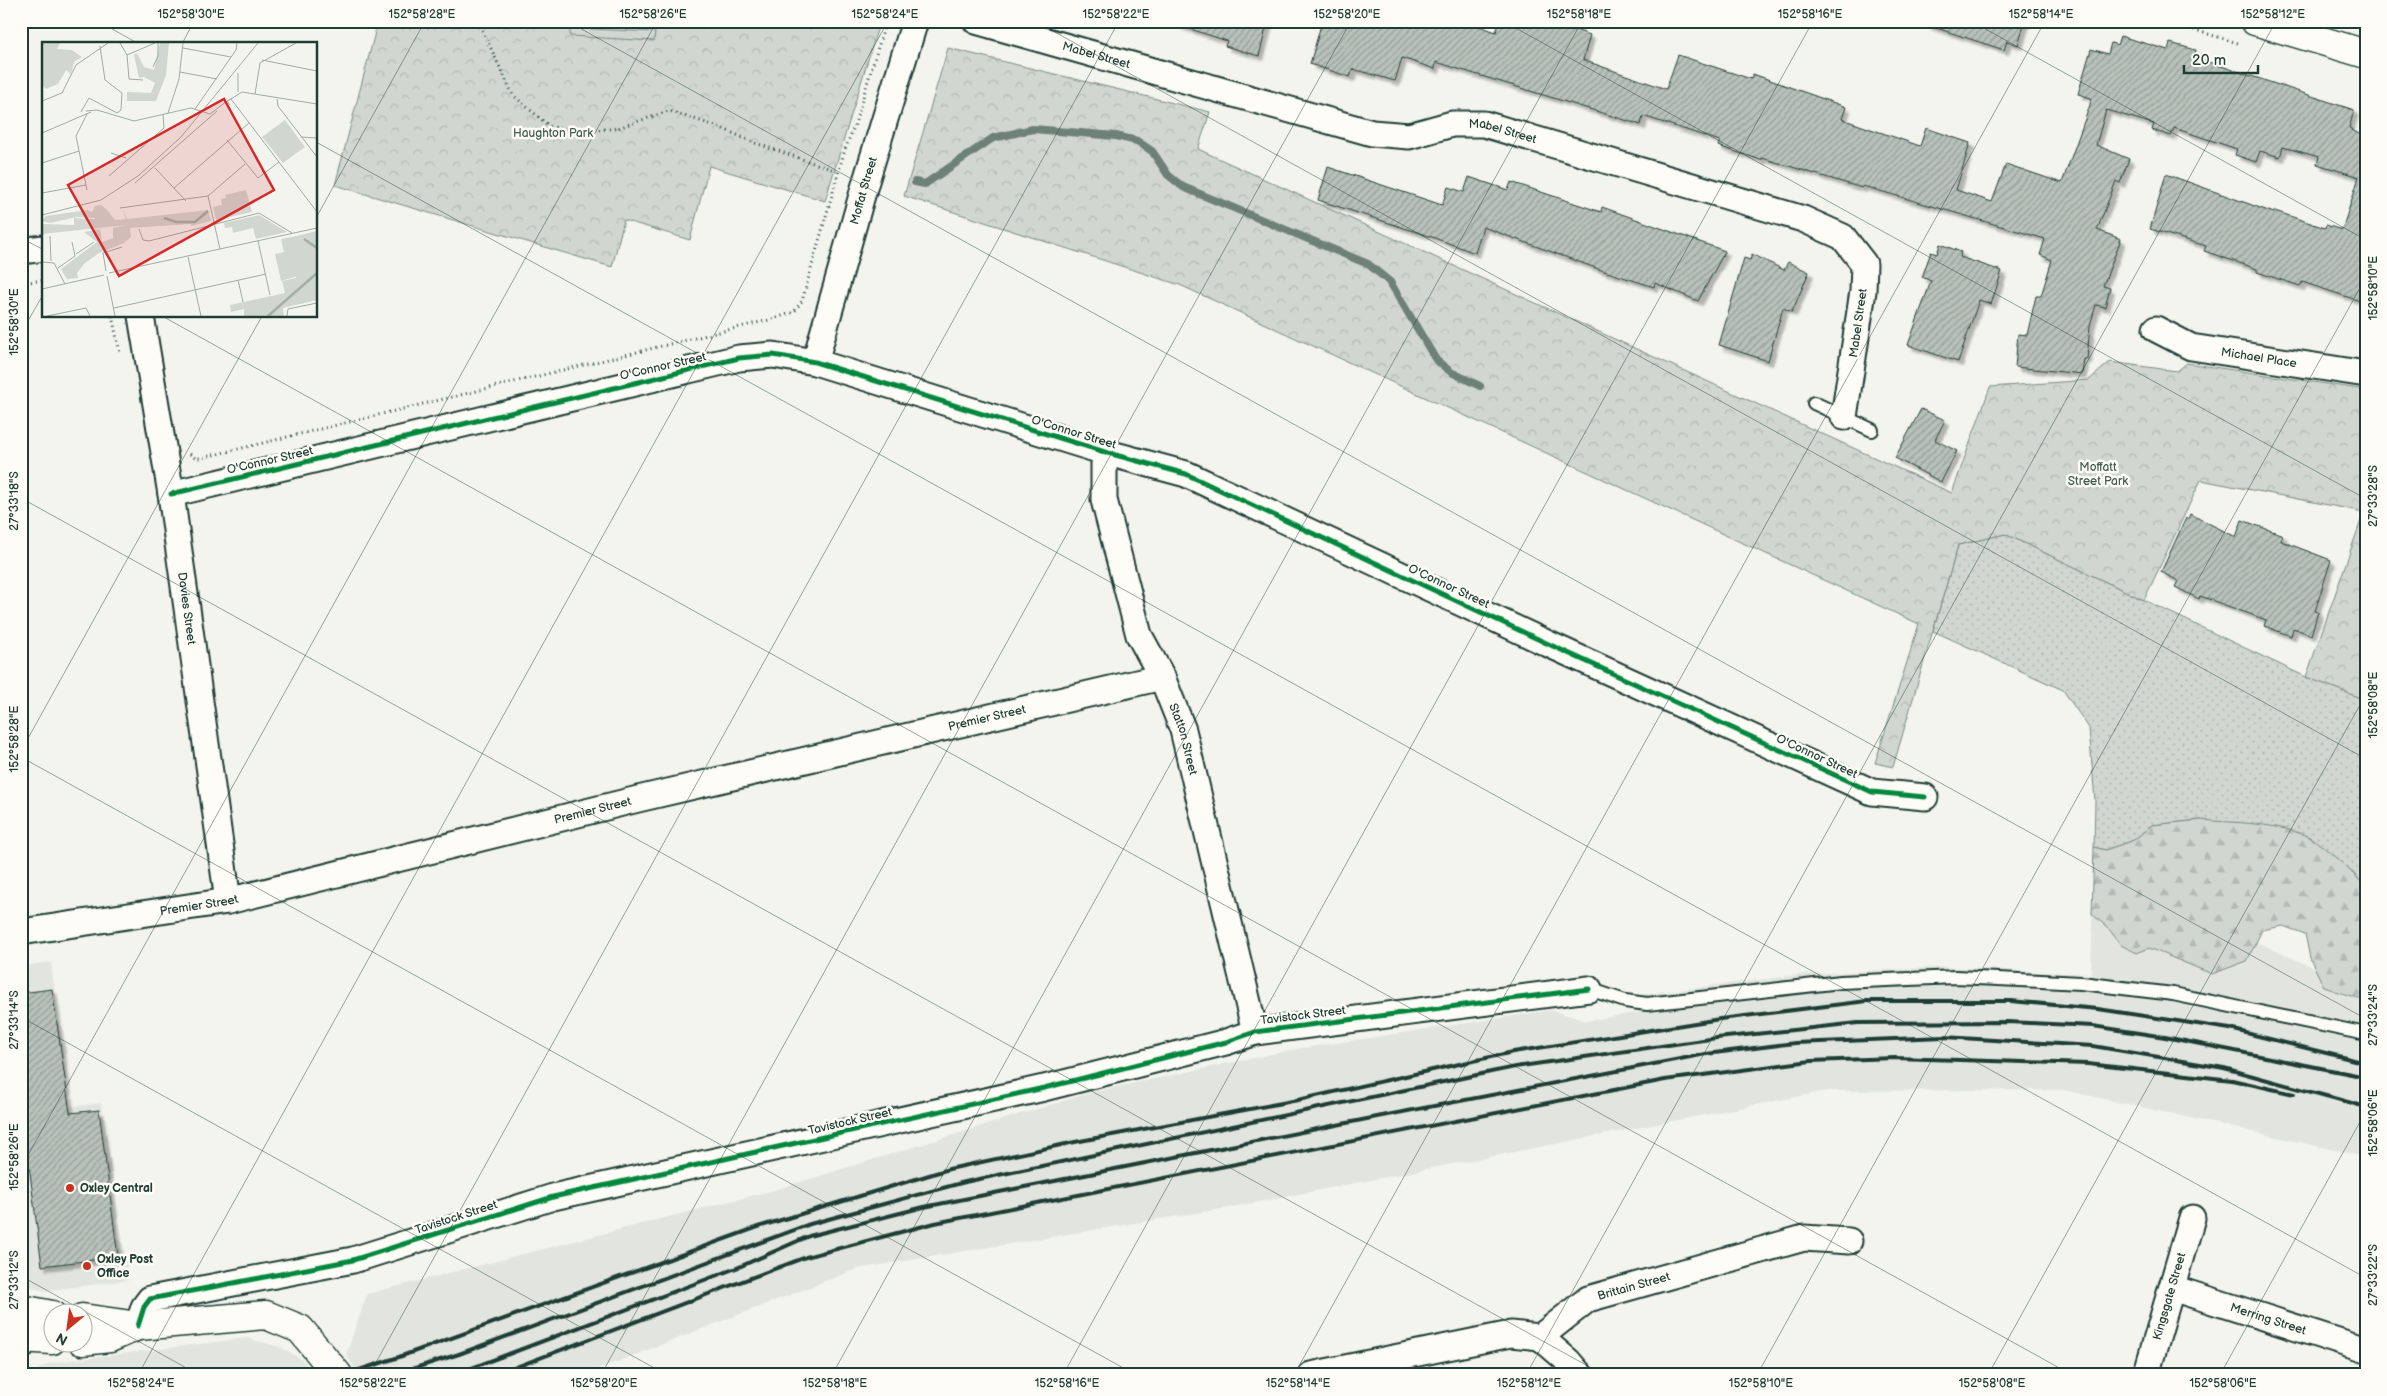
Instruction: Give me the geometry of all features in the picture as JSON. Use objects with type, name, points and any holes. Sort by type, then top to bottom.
[{"type":"main road","points":[[2255,21],[2366,54]]},
{"type":"main road","points":[[21,1309],[42,1313]]},
{"type":"main road","points":[[92,1319],[138,1326],[266,1315],[300,1329],[333,1368]]},
{"type":"main road","points":[[92,1340],[110,1338],[138,1326]]},
{"type":"street","name":"Moffat Street","points":[[815,362],[866,181],[916,21]]},
{"type":"street","name":"Mabel Street","points":[[976,21],[1372,133],[1409,136],[1452,124],[1484,124],[1811,223],[1843,237],[1864,264],[1863,292],[1844,417]]},
{"type":"street","points":[[21,252],[42,248]]},
{"type":"street","name":"Davies Street","points":[[142,318],[170,494],[228,901]]},
{"type":"street","name":"Michael Place","points":[[2156,329],[2191,347],[2366,374]]},
{"type":"street","name":"O'Connor Street","points":[[170,494],[739,358],[773,356],[815,362],[1108,453],[1186,474],[1557,648],[1872,792],[1926,797]]},
{"type":"street","name":"Statton Street","points":[[1108,453],[1104,464],[1104,500],[1139,635],[1162,677],[1183,730],[1255,1032]]},
{"type":"street","name":"Premier Street","points":[[21,932],[228,901],[638,800],[1162,677]]},
{"type":"street","name":"Tavistock Street","points":[[138,1326],[144,1307],[150,1299],[353,1260],[553,1197],[1044,1088],[1226,1042],[1255,1032],[1589,989]]},
{"type":"street","name":"Kingsgate Street","points":[[2146,1375],[2192,1218]]},
{"type":"street","name":"Brittain Street","points":[[1540,1337],[1588,1299],[1804,1238],[1849,1241]]},
{"type":"street","name":"Merring Street","points":[[2172,1288],[2366,1350]]},
{"type":"street","points":[[1311,1375],[1511,1334],[1540,1337],[1568,1361],[1580,1375]]},
{"type":"lane","points":[[1814,403],[1872,430]]},
{"type":"lane","points":[[1589,989],[1625,1001],[1647,1004],[1841,982],[1956,977],[2081,983],[2173,994],[2366,1034]]},
{"type":"path","points":[[478,21],[513,95],[549,126],[577,132],[618,128],[668,111],[719,127],[755,143],[866,181]]},
{"type":"path","points":[[163,450],[186,446],[190,454],[195,458],[201,458],[764,322],[794,312],[802,301],[839,172],[886,21]]},
{"type":"path","points":[[21,283],[42,280]]},
{"type":"path","points":[[112,318],[120,355]]},
{"type":"shaded area","points":[[2093,868],[2317,969],[2366,979],[2366,1157],[2063,1090],[1827,1091],[1233,1207],[857,1269],[583,1375],[360,1375],[346,1355],[367,1294],[774,1190],[1092,1092],[1296,1049],[1552,1010],[1586,1021],[1640,1012],[1637,995],[1806,974],[1944,967],[2091,974]]},
{"type":"shaded area","points":[[51,962],[70,1107],[101,1103],[129,1280],[44,1291],[21,1284],[21,966]]},
{"type":"shaded area","points":[[246,1338],[280,1347],[303,1360],[314,1375],[29,1375],[49,1363]]},
{"type":"green space","name":"Haughton Park","points":[[378,21],[857,21],[878,27],[825,201],[709,166],[690,240],[624,220],[612,267],[335,185]]},
{"type":"green space","points":[[570,28],[655,32],[654,41],[570,36]]},
{"type":"green space","name":"Moffatt Street Park","points":[[948,48],[1210,112],[1198,149],[1952,493],[1990,387],[2089,380],[2110,362],[2177,371],[2187,363],[2366,390],[2366,700],[2306,677],[2364,512],[2201,480],[2144,600],[2005,534],[1958,545],[1893,767],[1875,763],[1919,624],[1180,285],[904,196]]},
{"type":"green space","points":[[2005,534],[2306,677],[2366,700],[2366,887],[2354,874],[2309,837],[2200,820],[2152,825],[2134,840],[2105,850],[2094,847],[2095,801],[2089,728],[2063,690],[1933,631],[1958,545]]},
{"type":"green space","points":[[2200,820],[2268,826],[2294,831],[2307,836],[2329,852],[2366,887],[2366,1001],[2324,987],[2310,958],[2305,934],[2283,926],[2262,930],[2247,961],[2212,974],[2149,948],[2137,953],[2121,945],[2109,929],[2092,914],[2094,847],[2105,850],[2134,840],[2152,825]]},
{"type":"building","points":[[1179,21],[1268,21],[1259,56],[1225,46],[1227,41],[1178,25]]},
{"type":"building","points":[[1322,21],[1465,21],[1496,32],[1500,21],[1550,21],[1590,35],[1583,60],[1666,89],[1678,55],[1751,79],[1753,74],[1846,107],[1842,119],[1920,146],[1926,128],[1970,143],[1956,190],[1992,202],[2006,164],[2062,183],[2090,105],[2091,98],[2078,94],[2091,49],[2108,54],[2111,43],[2117,45],[2120,36],[2168,50],[2170,43],[2196,50],[2194,57],[2354,110],[2349,129],[2366,137],[2366,303],[2302,282],[2300,286],[2257,272],[2257,269],[2204,251],[2206,246],[2150,229],[2166,174],[2274,213],[2275,211],[2325,228],[2326,225],[2342,230],[2359,177],[2317,164],[2319,157],[2283,147],[2280,157],[2260,151],[2256,162],[2235,155],[2237,149],[2174,128],[2171,136],[2152,130],[2154,124],[2106,110],[2096,145],[2129,159],[2120,183],[2116,181],[2097,230],[2121,239],[2103,286],[2110,288],[2105,307],[2096,305],[2090,325],[2087,359],[2084,359],[2082,374],[2015,367],[2018,334],[2027,335],[2036,296],[2041,296],[2052,260],[2040,255],[2045,239],[1863,186],[1862,188],[1762,158],[1761,160],[1718,146],[1720,141],[1643,116],[1641,125],[1436,62],[1435,69],[1402,58],[1395,81],[1353,69],[1350,77],[1310,64]]},
{"type":"building","points":[[1927,21],[2025,21],[2018,45],[2007,41],[2004,50],[1927,25]]},
{"type":"building","points":[[1328,167],[1442,205],[1448,187],[1464,192],[1469,177],[1508,190],[1511,182],[1601,212],[1602,207],[1725,251],[1698,301],[1655,283],[1654,287],[1604,271],[1483,227],[1475,253],[1318,200]]},
{"type":"building","points":[[1940,244],[1961,252],[1960,257],[2002,271],[1991,304],[1979,300],[1958,362],[1908,345],[1931,281],[1922,277],[1931,252],[1937,254]]},
{"type":"building","points":[[1752,254],[1784,270],[1788,262],[1809,272],[1792,312],[1783,308],[1768,361],[1719,345],[1744,258],[1750,260]]},
{"type":"building","points":[[1921,409],[1945,420],[1935,440],[1957,451],[1941,482],[1895,458]]},
{"type":"building","points":[[2190,514],[2236,537],[2242,520],[2283,535],[2281,541],[2331,560],[2315,611],[2318,612],[2311,635],[2293,628],[2291,636],[2264,626],[2266,620],[2200,596],[2199,599],[2175,587],[2178,581],[2161,572],[2186,518],[2188,519]]},
{"type":"building","name":"Oxley Central","points":[[52,989],[70,1113],[99,1110],[118,1257],[42,1266],[21,1104],[21,993]]},
{"type":"waterway","points":[[915,182],[925,184],[993,138],[1033,129],[1116,136],[1137,141],[1152,151],[1168,175],[1183,187],[1368,264],[1390,282],[1436,360],[1451,372],[1480,386]]},
{"type":"railway","points":[[344,1375],[399,1357],[758,1227],[949,1169],[1075,1142],[1298,1100],[1513,1052],[1720,1019],[1867,1001],[2011,1001],[2098,1009],[2230,1029],[2366,1063]]},
{"type":"railway","points":[[393,1375],[459,1354],[810,1224],[965,1182],[1515,1067],[1717,1038],[1858,1023],[2008,1022],[2093,1026],[2165,1037],[2366,1077]]},
{"type":"railway","points":[[453,1375],[739,1267],[809,1236],[924,1207],[1706,1054],[1795,1043],[1944,1037],[2093,1046],[2224,1068],[2366,1107]]},
{"type":"railway","points":[[495,1375],[806,1257],[935,1223],[1665,1080],[1811,1061],[1895,1058],[2088,1064],[2232,1080],[2294,1094]]},
{"type":"cycle path","points":[[171,494],[739,358],[773,355],[815,362],[1108,453],[1186,474],[1557,648],[1872,792],[1925,797]]},
{"type":"cycle path","points":[[138,1326],[144,1307],[150,1299],[353,1260],[553,1197],[1044,1088],[1226,1042],[1255,1032],[1589,989]]},
{"type":"place","name":"Oxley Central","points":[[70,1188]]},
{"type":"place","name":"Oxley Post Office","points":[[87,1266]]}]
